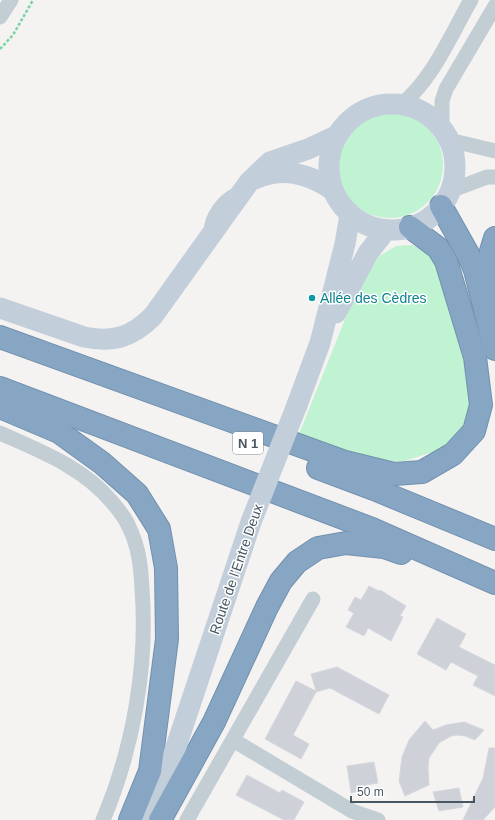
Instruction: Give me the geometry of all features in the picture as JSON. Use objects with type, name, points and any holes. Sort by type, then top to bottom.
[{"type":"highway","points":[[446,199],[475,270],[495,349]]},
{"type":"highway","points":[[0,337],[345,462],[394,474],[422,472],[453,454],[474,431],[481,405],[475,357],[446,261],[438,248],[410,228]]},
{"type":"highway","points":[[486,315],[491,251],[495,238]]},
{"type":"highway","name":"N 1","points":[[0,351],[374,489],[495,539]]},
{"type":"highway","name":"N 1","points":[[0,388],[372,529],[492,582]]},
{"type":"highway","points":[[0,407],[59,432],[102,463],[137,494],[159,529],[166,568],[167,639],[150,771],[130,820]]},
{"type":"highway","points":[[160,820],[214,722],[267,607],[281,581],[296,562],[318,548],[346,543],[384,547],[492,582]]},
{"type":"main road","points":[[401,105],[416,109],[429,116],[445,135],[455,163],[446,199],[422,223],[410,228],[386,230],[373,227],[350,215],[340,204],[333,190],[329,172],[331,153],[338,135],[358,114],[379,106],[401,105]]},
{"type":"main road","points":[[0,308],[84,337],[98,340],[113,340],[128,335],[142,327],[153,316],[248,183],[270,162],[308,149],[338,135]]},
{"type":"main road","points":[[248,183],[271,173],[287,172],[309,177],[333,190]]},
{"type":"main road","name":"Route de l'Entre Deux","points":[[157,820],[159,798],[251,522],[320,343],[330,302],[340,245],[350,215]]},
{"type":"main road","name":"Route de l'Entre Deux","points":[[320,343],[368,253],[386,230]]},
{"type":"main road","name":"Route de l'Entre Deux","points":[[145,820],[159,798]]},
{"type":"street","points":[[0,18],[11,0]]},
{"type":"street","points":[[401,105],[410,98],[427,78],[471,0]]},
{"type":"street","points":[[495,6],[446,89],[442,101],[445,135],[495,151]]},
{"type":"street","points":[[446,199],[487,177],[495,177]]},
{"type":"street","points":[[0,433],[59,459],[89,480],[112,502],[129,527],[140,561],[145,622],[141,671],[132,724],[110,802],[103,820]]},
{"type":"street","points":[[187,820],[313,599]]},
{"type":"street","points":[[233,740],[352,811],[378,820]]},
{"type":"lane","points":[[326,281],[330,302]]},
{"type":"path","points":[[0,49],[13,35],[33,0]]},
{"type":"green space","points":[[390,112],[410,116],[428,127],[439,145],[443,165],[439,185],[428,203],[410,214],[390,218],[370,214],[352,203],[341,185],[337,165],[341,145],[352,127],[370,116]]},
{"type":"green space","points":[[412,245],[430,256],[443,272],[471,390],[470,412],[458,435],[447,446],[432,456],[429,453],[405,461],[378,462],[297,439],[350,307],[378,257],[396,246]]},
{"type":"building","points":[[369,586],[379,591],[380,590],[406,606],[400,616],[403,617],[391,641],[368,628],[364,636],[346,627],[354,613],[348,610],[355,597],[361,600]]},
{"type":"building","points":[[437,618],[466,634],[459,647],[495,665],[495,696],[473,685],[478,676],[451,662],[446,670],[417,654]]},
{"type":"building","points":[[337,667],[389,695],[379,714],[330,688],[316,692],[293,735],[309,744],[301,759],[265,739],[296,681],[316,691],[311,674]]},
{"type":"building","points":[[425,721],[433,730],[446,725],[464,722],[484,730],[475,740],[457,735],[451,736],[439,743],[429,758],[429,785],[405,796],[399,781],[402,757],[409,740]]},
{"type":"building","points":[[489,748],[495,748],[495,807],[483,820],[463,820],[483,778]]},
{"type":"building","points":[[374,762],[378,783],[366,785],[367,790],[351,793],[347,766]]},
{"type":"building","points":[[247,775],[280,793],[282,790],[304,802],[294,820],[284,820],[236,795]]},
{"type":"building","points":[[459,788],[463,807],[439,811],[433,792]]},
{"type":"place","name":"Allée des Cèdres","points":[[312,298]]}]
